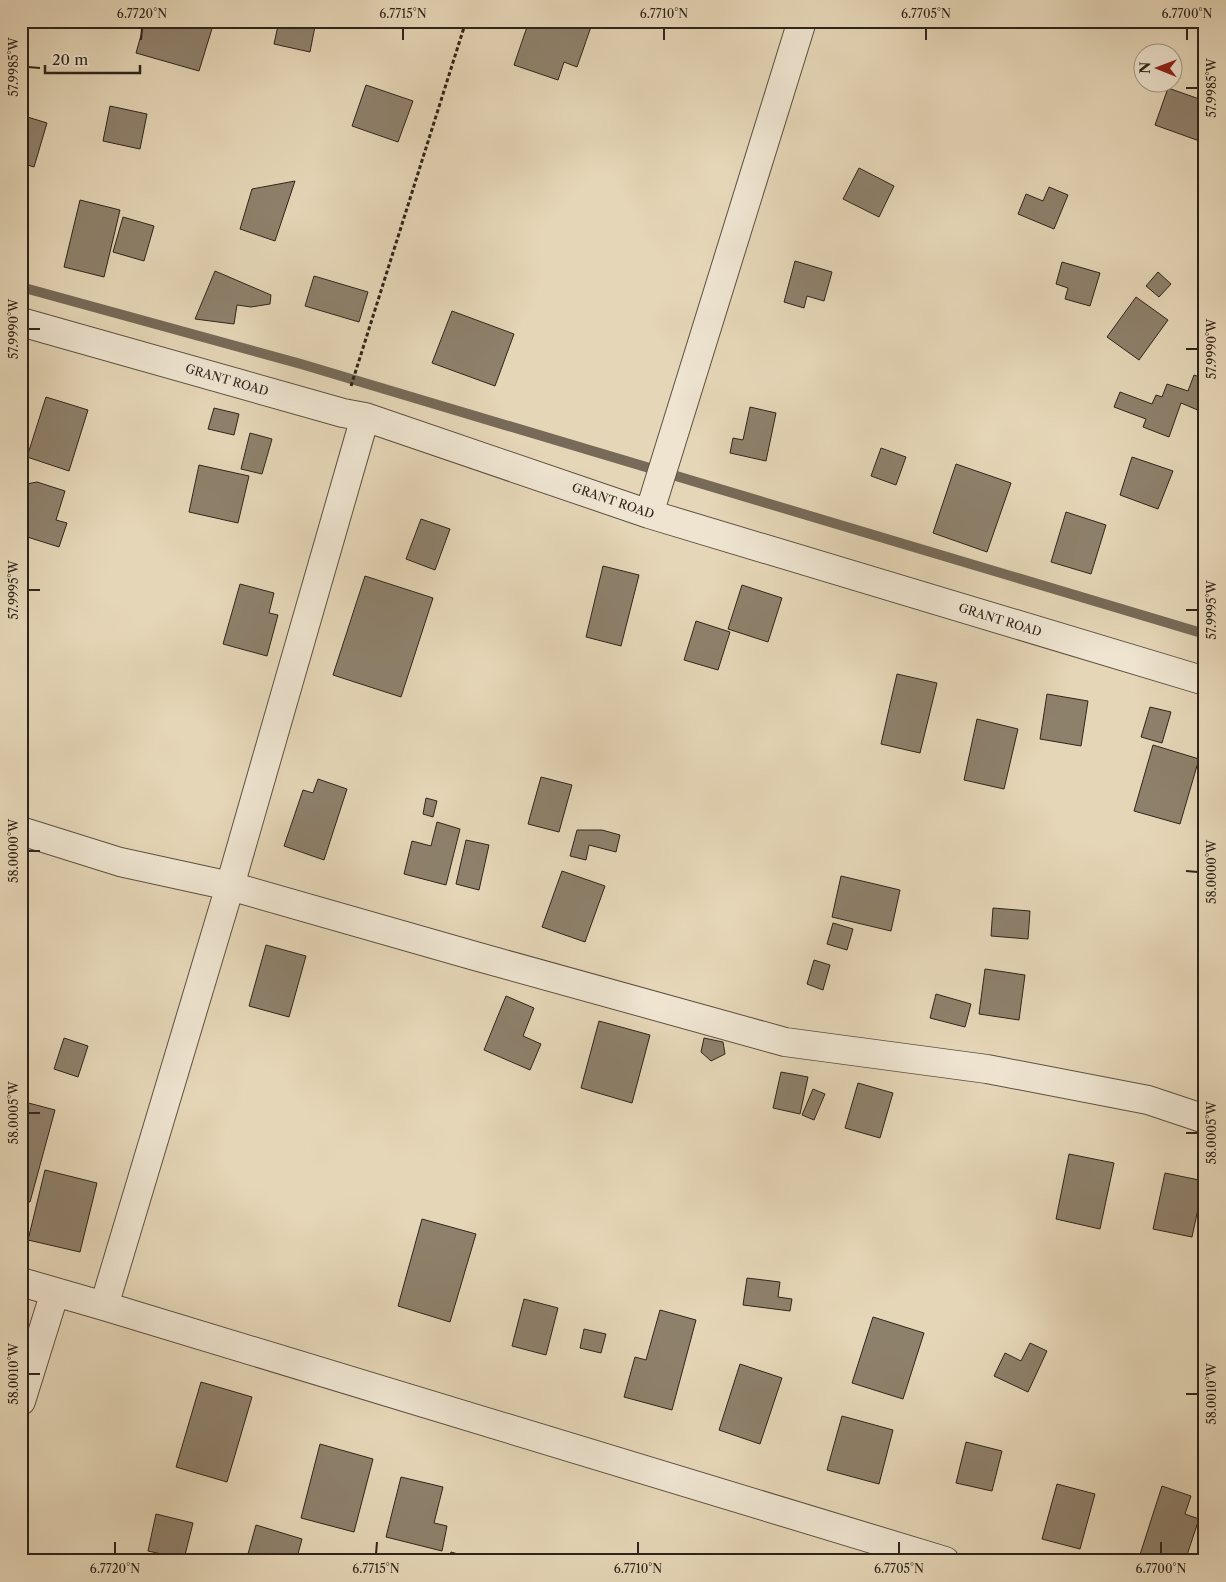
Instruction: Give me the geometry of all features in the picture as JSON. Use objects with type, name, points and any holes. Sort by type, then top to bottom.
[{"type":"street","points":[[649,514],[802,21]]},
{"type":"street","name":"GRANT ROAD","points":[[21,322],[354,415],[649,514],[1205,681]]},
{"type":"street","points":[[104,1306],[230,886],[354,415]]},
{"type":"street","points":[[21,831],[120,862],[230,886],[785,1042],[986,1069],[1148,1100],[1205,1119]]},
{"type":"street","points":[[21,1282],[945,1561]]},
{"type":"street","points":[[21,1401],[55,1292]]},
{"type":"path","points":[[354,415],[466,21]]},
{"type":"building","points":[[145,21],[214,22],[199,71],[136,53]]},
{"type":"building","points":[[279,21],[316,21],[310,52],[274,44]]},
{"type":"building","points":[[529,21],[593,21],[577,67],[564,62],[558,80],[514,65]]},
{"type":"building","points":[[366,85],[413,101],[398,142],[352,126]]},
{"type":"building","points":[[1167,92],[1179,92],[1205,101],[1205,143],[1155,125]]},
{"type":"building","points":[[110,106],[147,114],[140,149],[103,141]]},
{"type":"building","points":[[21,115],[47,123],[34,167],[21,163]]},
{"type":"building","points":[[859,168],[894,186],[879,217],[843,199]]},
{"type":"building","points":[[295,181],[275,241],[240,229],[252,189]]},
{"type":"building","points":[[1049,187],[1068,195],[1054,229],[1018,214],[1026,194],[1043,201]]},
{"type":"building","points":[[80,200],[120,210],[104,277],[64,267]]},
{"type":"building","points":[[123,217],[154,226],[144,261],[113,252]]},
{"type":"building","points":[[795,261],[832,272],[824,301],[807,296],[804,308],[784,302]]},
{"type":"building","points":[[1062,262],[1100,273],[1090,306],[1065,299],[1068,288],[1056,284]]},
{"type":"building","points":[[215,271],[271,295],[270,304],[251,307],[237,305],[234,324],[195,319]]},
{"type":"building","points":[[1158,272],[1171,284],[1159,297],[1146,286]]},
{"type":"building","points":[[314,276],[368,292],[359,322],[305,306]]},
{"type":"building","points":[[1136,297],[1168,320],[1139,360],[1107,337]]},
{"type":"building","points":[[452,311],[514,334],[495,386],[432,363]]},
{"type":"building","points":[[1194,375],[1205,379],[1205,399],[1200,411],[1181,403],[1169,437],[1143,427],[1146,419],[1114,407],[1120,392],[1152,404],[1156,395],[1162,397],[1167,384],[1188,391]]},
{"type":"building","points":[[46,397],[88,410],[69,471],[27,457]]},
{"type":"building","points":[[750,407],[776,413],[766,461],[730,453],[733,438],[743,440]]},
{"type":"building","points":[[214,408],[239,414],[234,435],[208,429]]},
{"type":"building","points":[[250,433],[272,439],[262,474],[241,469]]},
{"type":"building","points":[[881,448],[906,457],[896,485],[871,476]]},
{"type":"building","points":[[1132,457],[1173,471],[1158,509],[1120,495]]},
{"type":"building","points":[[956,464],[1011,483],[987,552],[933,533]]},
{"type":"building","points":[[199,465],[249,476],[238,523],[189,512]]},
{"type":"building","points":[[37,482],[65,491],[56,520],[67,523],[59,547],[21,535],[21,485]]},
{"type":"building","points":[[1066,512],[1106,525],[1091,574],[1051,562]]},
{"type":"building","points":[[421,519],[450,529],[435,570],[406,559]]},
{"type":"building","points":[[603,566],[639,575],[621,646],[586,637]]},
{"type":"building","points":[[365,576],[433,598],[401,697],[333,675]]},
{"type":"building","points":[[240,584],[274,593],[269,613],[278,615],[267,656],[223,644]]},
{"type":"building","points":[[742,585],[782,598],[768,642],[728,629]]},
{"type":"building","points":[[696,621],[730,632],[718,670],[684,660]]},
{"type":"building","points":[[897,674],[937,683],[920,753],[881,744]]},
{"type":"building","points":[[1047,694],[1088,701],[1081,746],[1040,739]]},
{"type":"building","points":[[1150,707],[1171,712],[1162,743],[1141,737]]},
{"type":"building","points":[[977,719],[1018,729],[1004,789],[964,780]]},
{"type":"building","points":[[1153,745],[1199,759],[1180,824],[1134,811]]},
{"type":"building","points":[[541,777],[572,785],[559,832],[528,824]]},
{"type":"building","points":[[318,779],[347,789],[324,860],[284,846],[303,790],[313,793]]},
{"type":"building","points":[[426,798],[437,801],[433,817],[423,814]]},
{"type":"building","points":[[437,822],[460,829],[446,885],[404,874],[412,841],[431,846]]},
{"type":"building","points":[[577,830],[602,830],[620,835],[616,852],[589,845],[586,860],[570,856]]},
{"type":"building","points":[[466,840],[489,845],[479,890],[456,884]]},
{"type":"building","points":[[562,871],[605,886],[585,942],[542,927]]},
{"type":"building","points":[[841,876],[900,890],[891,931],[832,917]]},
{"type":"building","points":[[993,908],[1030,911],[1028,939],[991,936]]},
{"type":"building","points":[[833,923],[853,929],[847,950],[827,944]]},
{"type":"building","points":[[266,945],[306,956],[289,1017],[249,1006]]},
{"type":"building","points":[[814,960],[830,965],[823,990],[807,984]]},
{"type":"building","points":[[985,969],[1025,975],[1019,1020],[979,1014]]},
{"type":"building","points":[[936,994],[971,1004],[965,1027],[930,1018]]},
{"type":"building","points":[[506,996],[534,1008],[523,1036],[541,1044],[530,1070],[484,1050]]},
{"type":"building","points":[[599,1021],[650,1035],[632,1103],[581,1088]]},
{"type":"building","points":[[64,1038],[88,1046],[78,1077],[54,1069]]},
{"type":"building","points":[[704,1038],[723,1042],[725,1054],[711,1061],[701,1052]]},
{"type":"building","points":[[781,1072],[808,1077],[800,1114],[773,1108]]},
{"type":"building","points":[[858,1083],[893,1093],[880,1138],[845,1128]]},
{"type":"building","points":[[813,1089],[825,1094],[814,1120],[802,1115]]},
{"type":"building","points":[[21,1101],[55,1110],[30,1202],[21,1200]]},
{"type":"building","points":[[1069,1154],[1114,1163],[1100,1229],[1056,1219]]},
{"type":"building","points":[[45,1170],[97,1183],[80,1252],[28,1240]]},
{"type":"building","points":[[1165,1173],[1204,1181],[1192,1237],[1153,1229]]},
{"type":"building","points":[[422,1219],[476,1234],[450,1322],[398,1306]]},
{"type":"building","points":[[747,1278],[780,1282],[778,1297],[792,1299],[790,1311],[743,1305]]},
{"type":"building","points":[[524,1299],[558,1308],[546,1355],[512,1346]]},
{"type":"building","points":[[660,1310],[696,1320],[672,1410],[624,1397],[635,1357],[646,1360]]},
{"type":"building","points":[[873,1317],[924,1333],[903,1399],[852,1383]]},
{"type":"building","points":[[584,1329],[606,1334],[601,1353],[580,1348]]},
{"type":"building","points":[[1030,1343],[1047,1351],[1028,1392],[994,1376],[1005,1353],[1021,1361]]},
{"type":"building","points":[[740,1364],[782,1378],[760,1444],[719,1430]]},
{"type":"building","points":[[201,1382],[252,1397],[227,1482],[176,1467]]},
{"type":"building","points":[[842,1416],[893,1430],[879,1484],[827,1470]]},
{"type":"building","points":[[966,1442],[1002,1451],[992,1491],[956,1483]]},
{"type":"building","points":[[320,1444],[373,1459],[354,1532],[301,1518]]},
{"type":"building","points":[[401,1477],[443,1487],[434,1523],[447,1526],[442,1551],[386,1537]]},
{"type":"building","points":[[1057,1484],[1095,1494],[1080,1549],[1042,1539]]},
{"type":"building","points":[[1162,1486],[1191,1496],[1185,1514],[1199,1519],[1185,1561],[1138,1561]]},
{"type":"building","points":[[156,1514],[193,1523],[184,1559],[148,1551]]},
{"type":"building","points":[[256,1525],[302,1539],[296,1561],[246,1561]]},
{"type":"building","points":[[451,1552],[482,1561],[448,1561]]},
{"type":"waterway","points":[[21,287],[301,364],[1205,634]]}]
